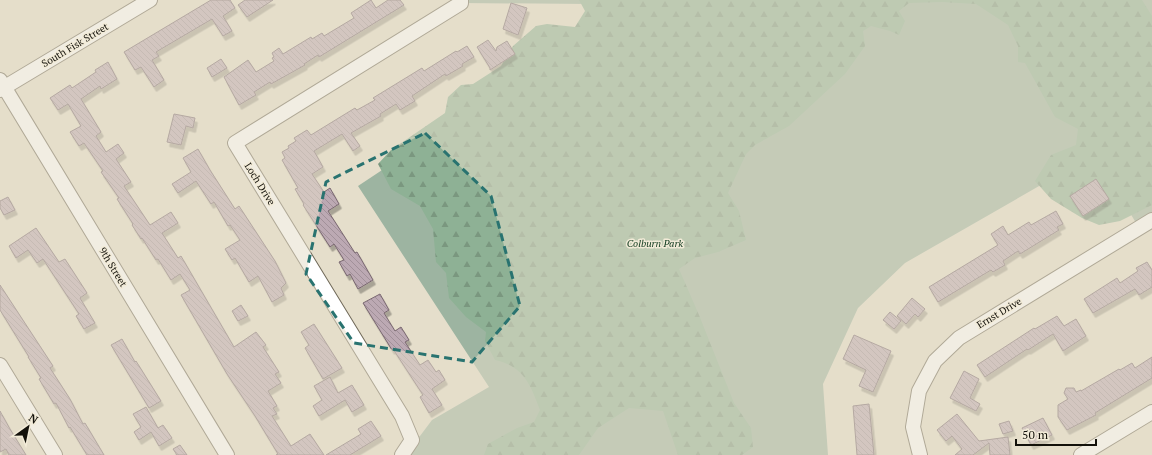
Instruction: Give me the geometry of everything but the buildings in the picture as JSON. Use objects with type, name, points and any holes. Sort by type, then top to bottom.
[{"type":"street","name":"South Fisk Street","points":[[2,86],[150,0]]},
{"type":"street","name":"Loch Drive","points":[[402,455],[412,440],[402,416],[234,143],[461,3],[461,0]]},
{"type":"street","name":"9th Street","points":[[2,86],[227,455]]},
{"type":"street","name":"Ernst Drive","points":[[920,455],[912,427],[919,391],[934,361],[959,338],[1152,220]]},
{"type":"street","points":[[0,365],[55,455]]},
{"type":"street","points":[[1081,455],[1152,412]]},
{"type":"highlighted area","points":[[425,133],[491,196],[520,306],[472,362],[354,343],[306,274],[326,182]]},
{"type":"green space","name":"Colburn Park","points":[[461,0],[1152,0],[1152,220],[1139,228],[1095,154],[905,263],[858,308],[823,384],[828,455],[402,455],[412,440],[420,436],[432,420],[489,387],[358,186],[601,25],[589,4],[461,3]]},
{"type":"green space","points":[[579,0],[1142,0],[1152,16],[1152,205],[1120,221],[1099,225],[1082,218],[1051,199],[1035,181],[1051,155],[1076,145],[1078,129],[1055,117],[1025,63],[1018,62],[1018,46],[1008,25],[976,4],[942,2],[909,3],[899,11],[905,21],[899,35],[871,26],[863,31],[865,46],[845,74],[789,126],[755,145],[746,154],[728,193],[739,211],[746,240],[718,252],[695,258],[679,269],[734,403],[751,428],[753,447],[742,455],[678,455],[663,411],[629,408],[598,428],[579,455],[484,455],[488,444],[517,428],[534,422],[540,410],[525,378],[513,367],[495,360],[485,341],[486,332],[466,317],[449,298],[446,273],[436,262],[433,229],[420,206],[391,189],[378,164],[391,150],[445,113],[448,97],[461,85],[473,84],[501,66],[513,46],[536,26],[547,24],[575,27],[585,11]]}]
